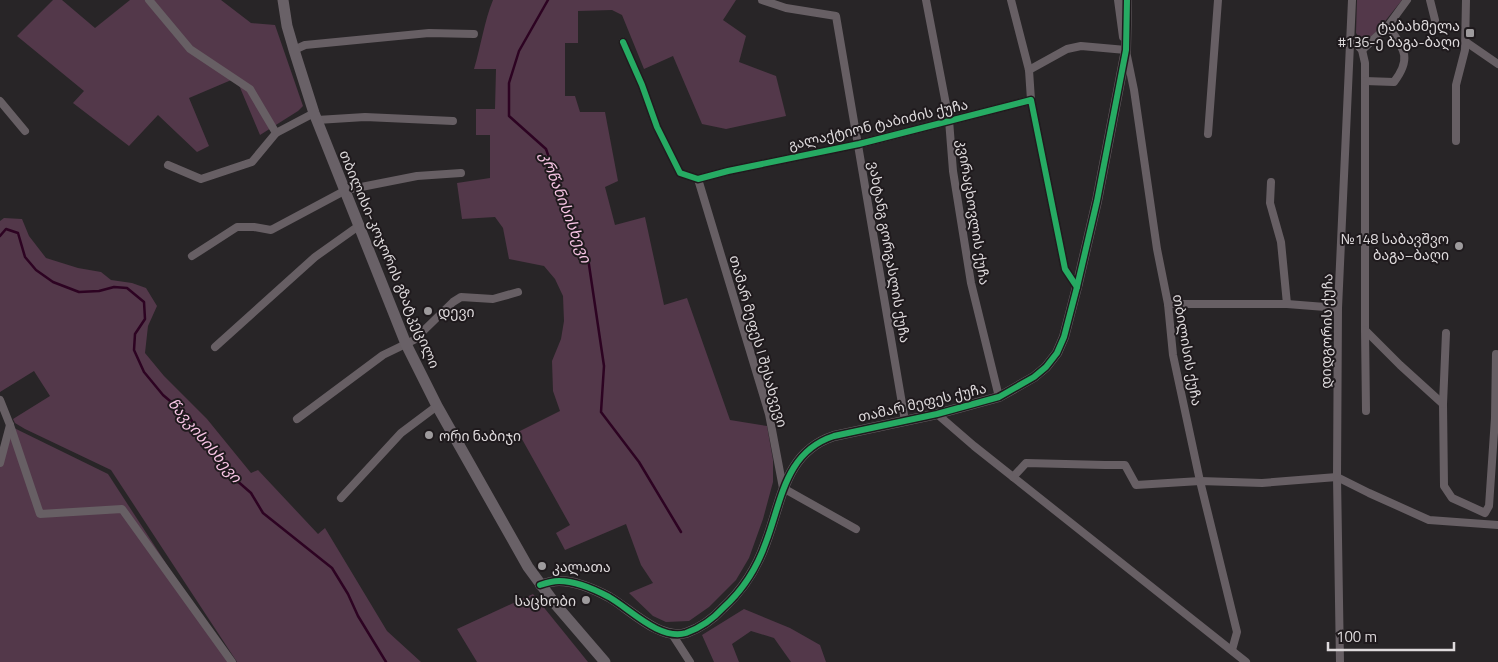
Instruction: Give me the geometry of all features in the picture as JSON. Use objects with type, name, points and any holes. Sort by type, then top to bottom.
[{"type":"main road","name":"თბილისი-კოჯორის გზატკეცილი","points":[[283,0],[287,26],[315,117],[346,190],[406,344],[438,406],[540,585],[605,662]]},
{"type":"street","points":[[148,0],[190,49],[250,89],[276,133]]},
{"type":"street","name":"ვახტანგ გორგასლის ქუჩა","points":[[762,0],[786,8],[836,16],[906,421]]},
{"type":"street","name":"კვირაცხოვლის ქუჩა","points":[[926,0],[949,120],[953,171],[971,283],[999,397]]},
{"type":"street","points":[[1011,0],[1029,70],[1031,100],[1065,269],[1077,288]]},
{"type":"street","name":"თბილისის ქუჩა","points":[[1118,0],[1134,90],[1157,249],[1168,304],[1173,355],[1200,481],[1237,632],[1232,650]]},
{"type":"street","name":"თამარ მეფეს ქუჩა","points":[[672,634],[683,634],[698,629],[737,595],[750,577],[766,544],[783,488],[800,458],[809,448],[821,440],[834,436],[937,414],[999,397],[1034,377],[1046,367],[1064,337],[1097,201],[1126,50],[1127,0]]},
{"type":"street","points":[[1208,134],[1218,0]]},
{"type":"street","name":"დიდგორის ქუჩა","points":[[1340,662],[1337,477],[1338,308],[1352,40],[1352,0]]},
{"type":"street","points":[[1362,50],[1388,26],[1407,0]]},
{"type":"street","points":[[1430,0],[1435,20]]},
{"type":"street","points":[[1456,142],[1456,85],[1466,42],[1466,0]]},
{"type":"street","points":[[1365,81],[1394,82],[1403,70],[1405,51],[1388,26]]},
{"type":"street","points":[[294,50],[304,45],[429,33],[474,34]]},
{"type":"street","points":[[1352,40],[1362,50],[1365,62],[1366,411]]},
{"type":"street","points":[[623,42],[642,85],[657,127],[680,173],[698,179]]},
{"type":"street","points":[[1466,42],[1498,64]]},
{"type":"street","points":[[1029,70],[1067,49],[1081,46],[1126,50]]},
{"type":"street","name":"გალაქტიონ ტაბიძის ქუჩა","points":[[698,179],[859,144],[1031,100]]},
{"type":"street","points":[[0,101],[25,132]]},
{"type":"street","points":[[168,165],[201,179],[252,162],[276,133],[315,117],[453,120]]},
{"type":"street","points":[[192,256],[237,227],[254,227],[270,230],[346,190],[417,176],[460,173]]},
{"type":"street","name":"თამარ მეფეს I შესახვევი","points":[[698,179],[769,414],[783,488]]},
{"type":"street","points":[[1272,182],[1270,203],[1281,242],[1287,304]]},
{"type":"street","points":[[215,347],[315,257],[360,225]]},
{"type":"street","points":[[297,419],[383,355],[414,340],[460,297],[493,299],[518,292]]},
{"type":"street","points":[[1168,304],[1287,304],[1338,308]]},
{"type":"street","points":[[1365,330],[1443,404]]},
{"type":"street","points":[[1446,333],[1443,404],[1444,486],[1452,498],[1485,513]]},
{"type":"street","points":[[1486,524],[1485,513],[1489,506],[1496,417],[1496,354]]},
{"type":"street","points":[[0,400],[40,514],[122,509],[232,662]]},
{"type":"street","points":[[341,498],[396,437],[438,406]]},
{"type":"street","points":[[937,414],[1013,477],[1246,662]]},
{"type":"street","points":[[0,463],[10,425]]},
{"type":"street","points":[[1013,477],[1026,463],[1105,466],[1125,464],[1136,484],[1200,481],[1262,482],[1337,477],[1369,494],[1429,520],[1498,525]]},
{"type":"street","points":[[783,488],[856,528]]},
{"type":"street","points":[[540,585],[556,581],[569,582],[588,587],[610,597],[649,624],[672,634],[690,662]]},
{"type":"shaded area","points":[[53,0],[62,0],[95,28],[130,0],[221,0],[251,23],[275,25],[303,106],[260,135],[236,78],[189,98],[209,146],[197,152],[158,115],[129,146],[73,103],[84,91],[17,36]]},
{"type":"shaded area","points":[[493,0],[736,0],[723,20],[746,36],[739,62],[776,76],[786,116],[726,129],[702,124],[673,56],[644,69],[622,15],[612,10],[578,11],[578,43],[565,43],[565,96],[575,96],[580,112],[605,112],[618,181],[605,187],[615,225],[645,217],[664,305],[687,298],[730,420],[767,426],[773,460],[773,482],[763,519],[749,558],[736,580],[709,607],[689,621],[666,622],[653,616],[629,593],[653,583],[641,565],[626,524],[565,550],[556,533],[570,525],[518,432],[560,411],[553,391],[552,361],[561,339],[564,321],[563,296],[555,279],[544,266],[509,259],[503,228],[495,217],[462,219],[457,183],[490,178],[490,135],[476,135],[476,109],[495,109],[496,69],[474,69]]},
{"type":"shaded area","points":[[1357,0],[1402,0],[1378,30],[1367,40],[1359,37],[1356,33]]},
{"type":"shaded area","points":[[4,218],[22,219],[29,236],[46,258],[78,268],[101,272],[111,280],[132,283],[146,288],[157,306],[148,326],[145,353],[164,376],[207,419],[251,473],[258,470],[318,534],[325,528],[387,631],[421,662],[237,662],[111,470],[15,423],[13,419],[50,396],[34,371],[0,392],[0,221]]},
{"type":"shaded area","points":[[10,426],[108,474],[230,662],[0,662],[0,467]]},
{"type":"shaded area","points":[[533,594],[588,662],[477,662],[457,629]]},
{"type":"shaded area","points":[[744,609],[790,628],[820,645],[826,662],[791,662],[774,638],[751,631],[732,644],[739,662],[714,662],[702,635]]},
{"type":"waterway","name":"კრწანისისხევი","points":[[548,0],[519,51],[509,83],[509,116],[546,149],[569,215],[588,258],[604,366],[601,412],[639,462],[681,532]]},
{"type":"waterway","name":"წავკისისხევი","points":[[0,236],[6,229],[18,233],[25,257],[36,270],[53,282],[79,292],[99,291],[114,287],[127,288],[144,302],[145,319],[135,334],[134,350],[144,372],[163,395],[190,418],[210,451],[235,479],[251,493],[263,513],[332,568],[386,662]]},
{"type":"cycle path","points":[[540,585],[559,581],[578,584],[609,597],[656,628],[676,634],[691,631],[706,623],[719,612],[737,594],[749,578],[762,552],[782,494],[795,465],[805,453],[818,443],[834,436],[937,414],[999,397],[1034,377],[1046,367],[1057,353],[1064,337],[1097,201],[1126,50],[1127,0]]},
{"type":"cycle path","points":[[623,42],[642,85],[657,127],[680,173],[698,179],[859,144],[1031,100],[1065,269],[1077,287]]},
{"type":"place","name":"ტაბახმელა #136-ე ბაგა-ბაღი","points":[[1470,33]]},
{"type":"place","name":"№148 საბავშვო ბაგა–ბაღი","points":[[1459,246]]},
{"type":"place","name":"დევი","points":[[428,311]]},
{"type":"place","name":"ორი ნაბიჯი","points":[[429,435]]},
{"type":"place","name":"კალათა","points":[[542,566]]},
{"type":"place","name":"საცხობი","points":[[586,600]]}]
